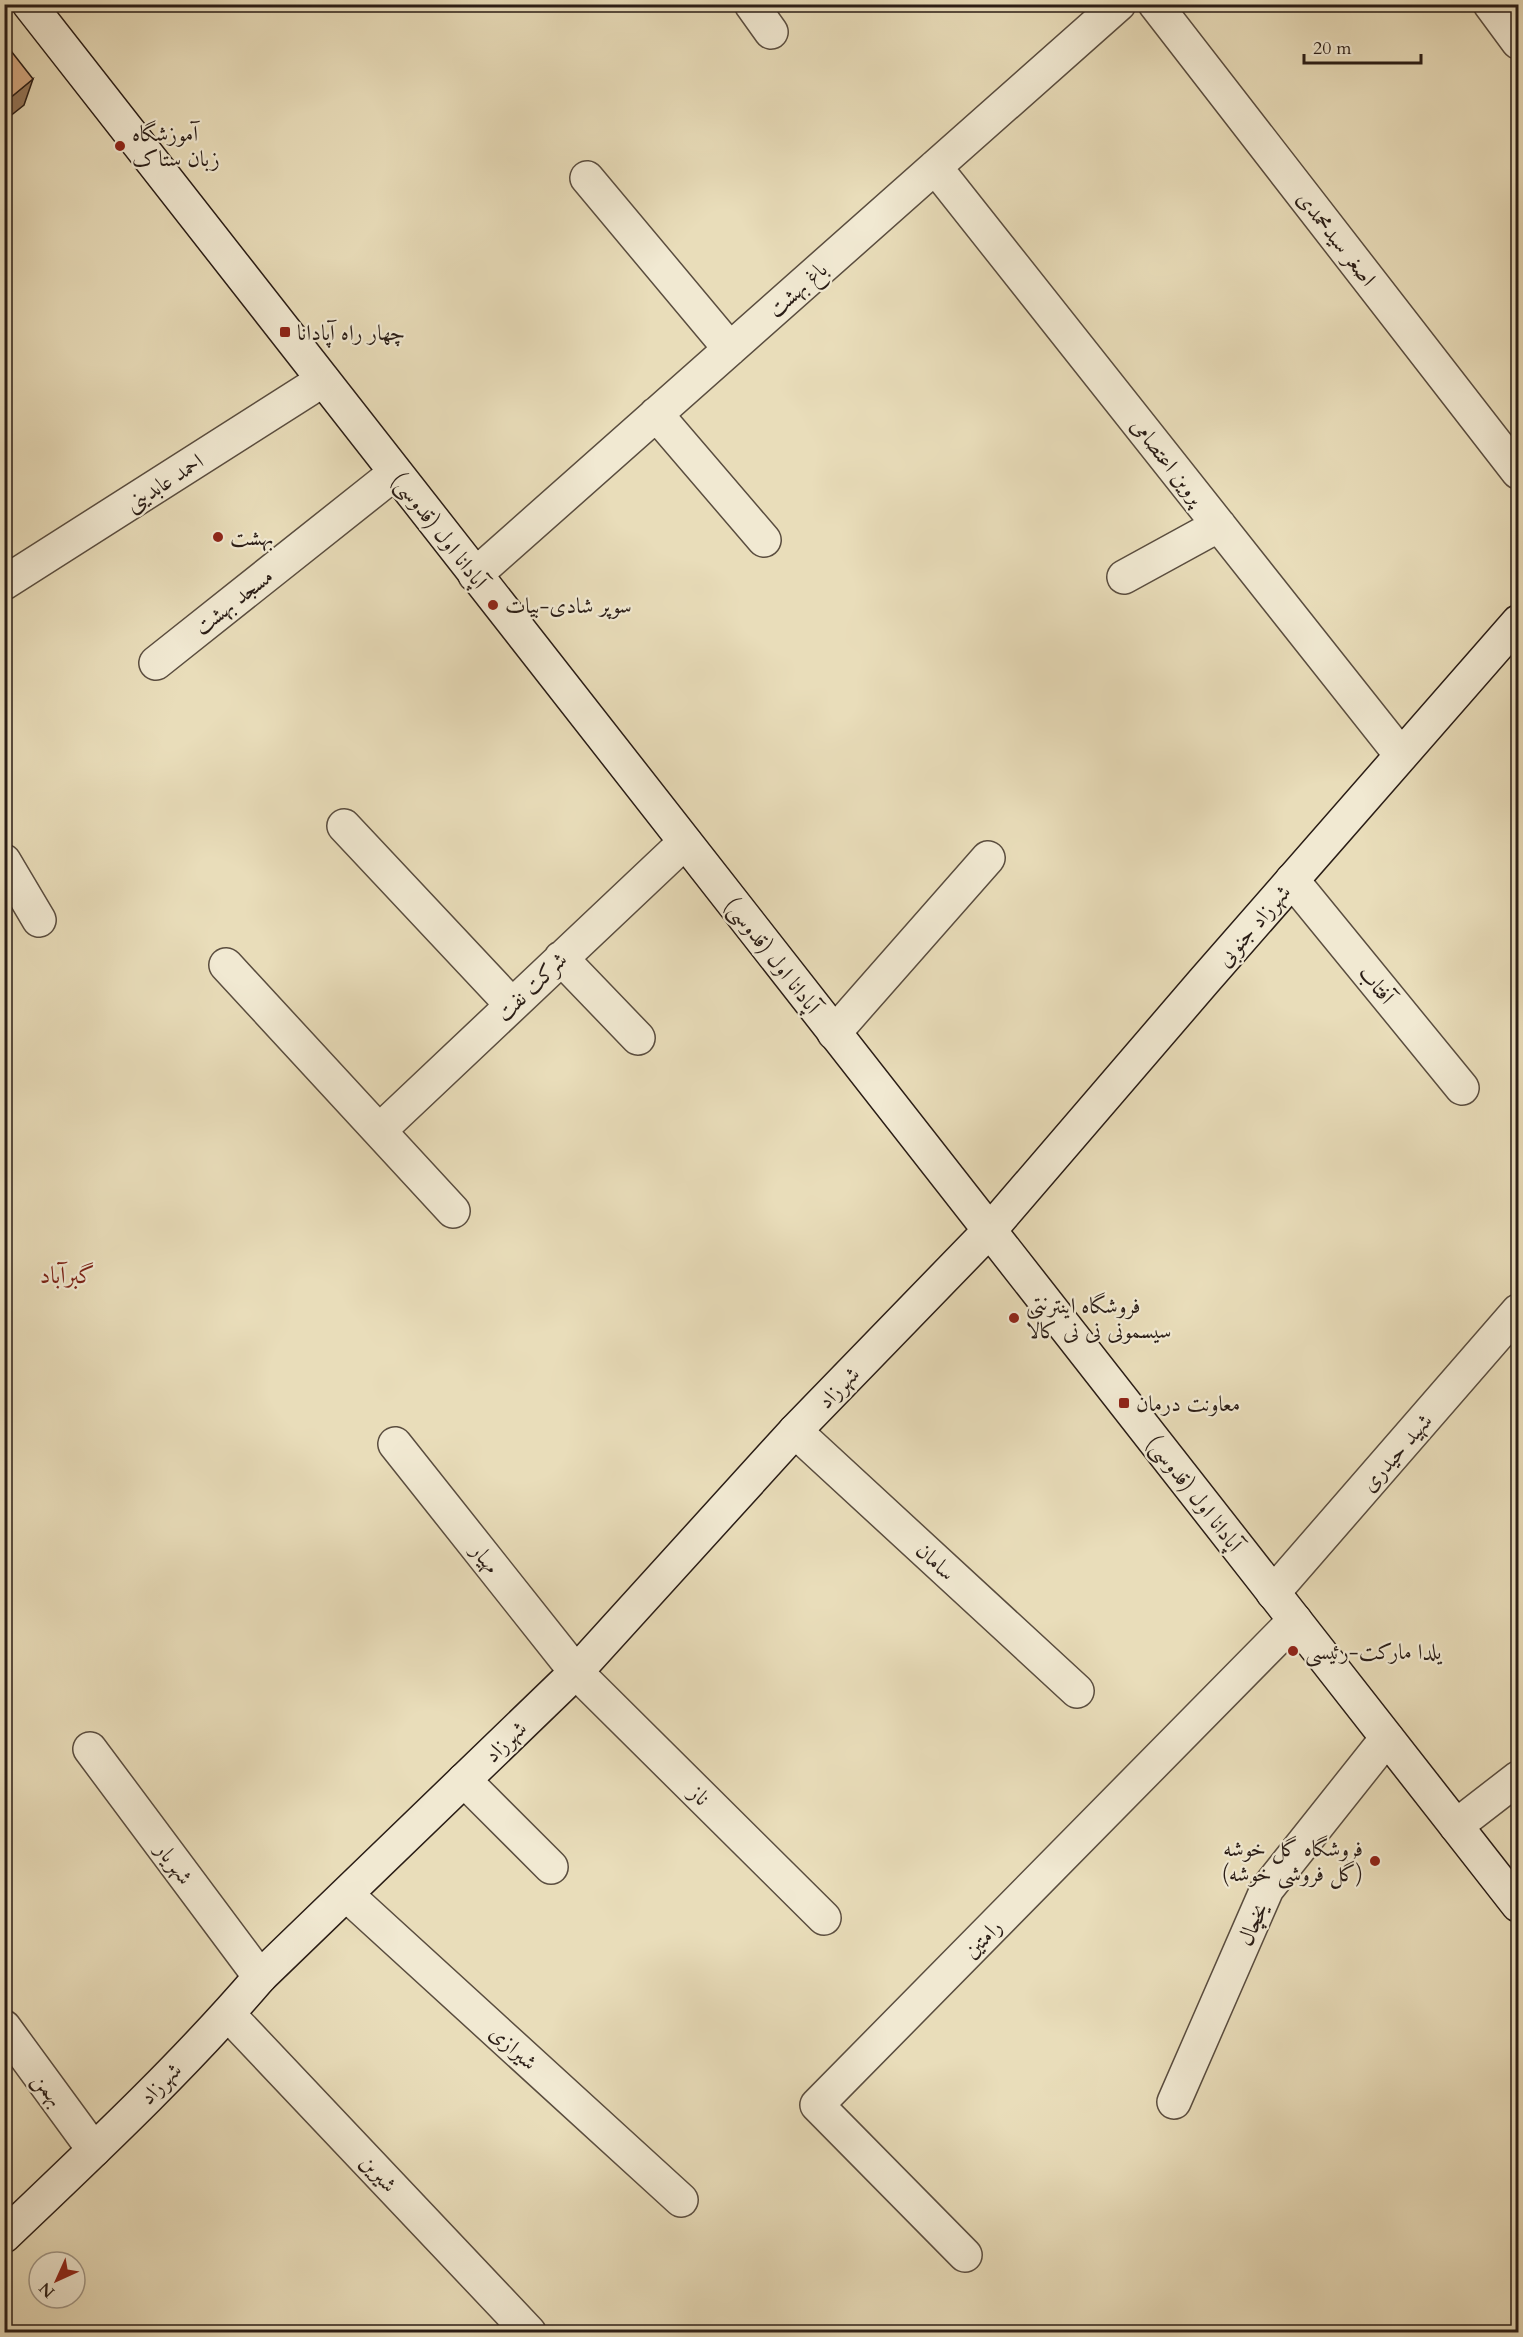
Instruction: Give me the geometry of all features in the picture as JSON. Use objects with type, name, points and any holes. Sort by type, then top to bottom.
[{"type":"street","name":"آپادانا اول (قدوسی)","points":[[29,4],[1518,1905]]},
{"type":"street","points":[[751,4],[771,32]]},
{"type":"street","name":"باغ بهشت","points":[[475,575],[1119,4]]},
{"type":"street","name":"اصغر سیدمحمدی","points":[[1155,4],[1518,472]]},
{"type":"street","points":[[1491,4],[1518,42]]},
{"type":"street","name":"پروین اعتصامی","points":[[935,167],[1401,755]]},
{"type":"street","points":[[586,178],[730,349]]},
{"type":"street","name":"احمد عابدینی","points":[[4,583],[323,380]]},
{"type":"street","points":[[656,414],[764,540]]},
{"type":"street","name":"مسجد بهشت","points":[[156,663],[395,473]]},
{"type":"street","points":[[1124,577],[1219,525]]},
{"type":"street","name":"شهرزاد جنوبی","points":[[990,1230],[1518,622]]},
{"type":"street","points":[[344,826],[512,1005]]},
{"type":"street","name":"شرکت نفت","points":[[379,1131],[685,842]]},
{"type":"street","points":[[834,1033],[988,858]]},
{"type":"street","points":[[4,861],[39,920]]},
{"type":"street","name":"آفتاب","points":[[1292,880],[1462,1088]]},
{"type":"street","points":[[561,958],[638,1038]]},
{"type":"street","points":[[226,965],[453,1211]]},
{"type":"street","name":"شهرزاد","points":[[4,2236],[94,2150],[228,2014],[260,1977],[576,1672],[795,1431],[990,1230]]},
{"type":"street","name":"شهید حیدری","points":[[1274,1593],[1518,1311]]},
{"type":"street","name":"سامان","points":[[795,1431],[1077,1691]]},
{"type":"street","name":"مهیار","points":[[395,1444],[576,1672]]},
{"type":"street","name":"رامتین","points":[[965,2255],[817,2105],[1295,1620]]},
{"type":"street","name":"ناز","points":[[576,1672],[824,1917]]},
{"type":"street","name":"یخچال","points":[[1174,2102],[1267,1889],[1387,1738]]},
{"type":"street","name":"شهریار","points":[[90,1749],[260,1977]]},
{"type":"street","points":[[1456,1826],[1518,1778]]},
{"type":"street","points":[[464,1780],[551,1867]]},
{"type":"street","name":"شیرازی","points":[[347,1895],[681,2200]]},
{"type":"street","name":"شیرین","points":[[228,2014],[529,2332]]},
{"type":"street","name":"بهمن","points":[[4,2027],[94,2150]]},
{"type":"building","points":[[4,42],[33,79],[4,103]]},
{"type":"place","name":"آموزشگاه زبان ستاک","points":[[120,146]]},
{"type":"place","name":"چهار راه آپادانا","points":[[285,332]]},
{"type":"place","name":"بهشت","points":[[218,537]]},
{"type":"place","name":"سوپر شادی-بیات","points":[[493,605]]},
{"type":"place","name":"فروشگاه اینترنتی سیسمونی نی نی کالا","points":[[1014,1318]]},
{"type":"place","name":"معاونت درمان","points":[[1124,1403]]},
{"type":"place","name":"یلدا مارکت-رئیسی","points":[[1293,1651]]},
{"type":"place","name":"فروشگاه گل خوشه (گل فروشی خوشه)","points":[[1375,1861]]},
{"type":"district","name":"گبرآباد","points":[[67,1275]]}]
